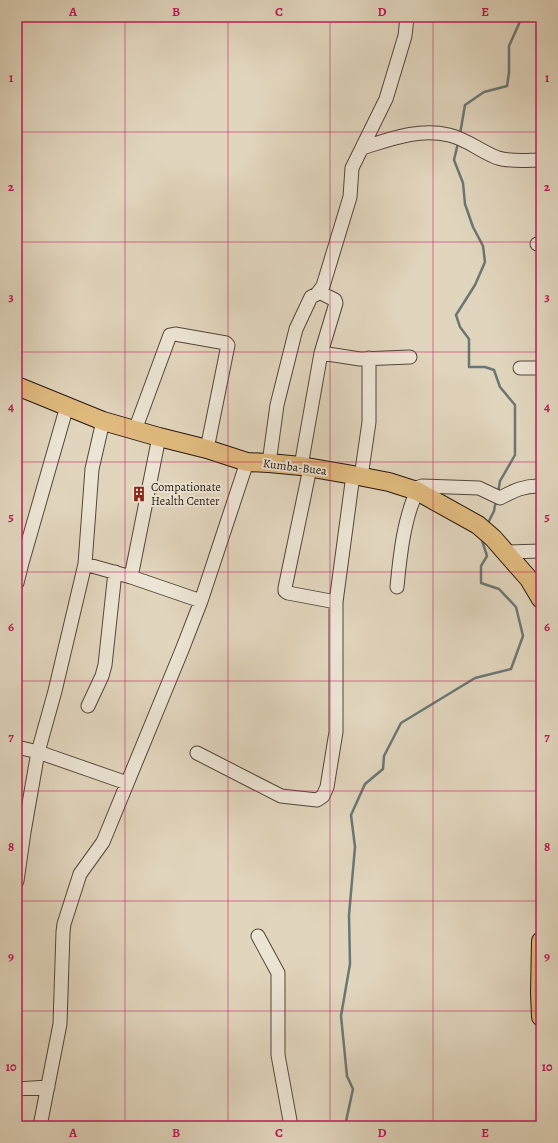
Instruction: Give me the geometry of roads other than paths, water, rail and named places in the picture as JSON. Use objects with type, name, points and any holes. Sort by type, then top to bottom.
[{"type":"highway","name":"Kumba-Buea","points":[[17,386],[103,421],[207,449],[247,462],[305,467],[357,476],[389,482],[416,492],[478,525],[493,538],[529,579],[541,599]]},
{"type":"highway","points":[[541,941],[541,1017]]},
{"type":"street","points":[[268,463],[277,405],[296,329],[311,297],[319,292],[323,286],[350,197],[352,168],[386,99],[405,36],[407,17]]},
{"type":"street","points":[[362,148],[410,134],[436,133],[464,140],[497,158],[506,160],[541,160]]},
{"type":"street","points":[[319,292],[335,300],[336,303],[322,353],[286,591],[288,593],[336,602]]},
{"type":"street","points":[[135,430],[170,335],[175,334],[226,343],[228,345],[207,449]]},
{"type":"street","points":[[322,353],[360,359],[410,357]]},
{"type":"street","points":[[197,753],[282,796],[317,800],[323,796],[327,788],[336,732],[336,602],[357,476],[369,422],[369,358]]},
{"type":"street","points":[[520,368],[541,368]]},
{"type":"street","points":[[17,583],[67,406]]},
{"type":"street","points":[[17,881],[38,752],[55,691],[85,564],[92,469],[103,421]]},
{"type":"street","points":[[131,577],[159,437]]},
{"type":"street","points":[[40,1126],[60,1024],[64,924],[80,874],[103,842],[182,650],[201,601],[247,462]]},
{"type":"street","points":[[397,587],[400,552],[416,492],[419,487],[479,488],[500,498],[520,488],[541,486]]},
{"type":"street","points":[[505,552],[541,551]]},
{"type":"street","points":[[85,564],[131,577],[201,601]]},
{"type":"street","points":[[88,706],[102,676],[105,665],[115,572]]},
{"type":"street","points":[[17,747],[38,752],[127,783]]},
{"type":"street","points":[[258,936],[278,973],[278,1055],[291,1126]]},
{"type":"street","points":[[17,1089],[48,1087]]},
{"type":"waterway","points":[[460,134],[465,105],[484,92],[507,86],[509,73],[509,46],[522,17]]},
{"type":"waterway","points":[[458,143],[454,160],[463,183],[465,204],[473,227],[483,246],[485,262],[475,285],[456,315],[460,327],[469,339],[469,367],[485,367],[494,370],[500,387],[515,405],[515,455],[500,481],[498,493]]},
{"type":"waterway","points":[[487,525],[494,511],[496,500]]},
{"type":"waterway","points":[[345,1126],[353,1089],[347,1076],[341,1016],[350,964],[349,915],[355,847],[351,815],[365,784],[383,769],[384,756],[401,723],[475,678],[511,669],[523,636],[516,607],[499,589],[481,583],[481,566],[487,556],[481,537]]},
{"type":"place","name":"Compationate Health Center","points":[[139,494]]}]
